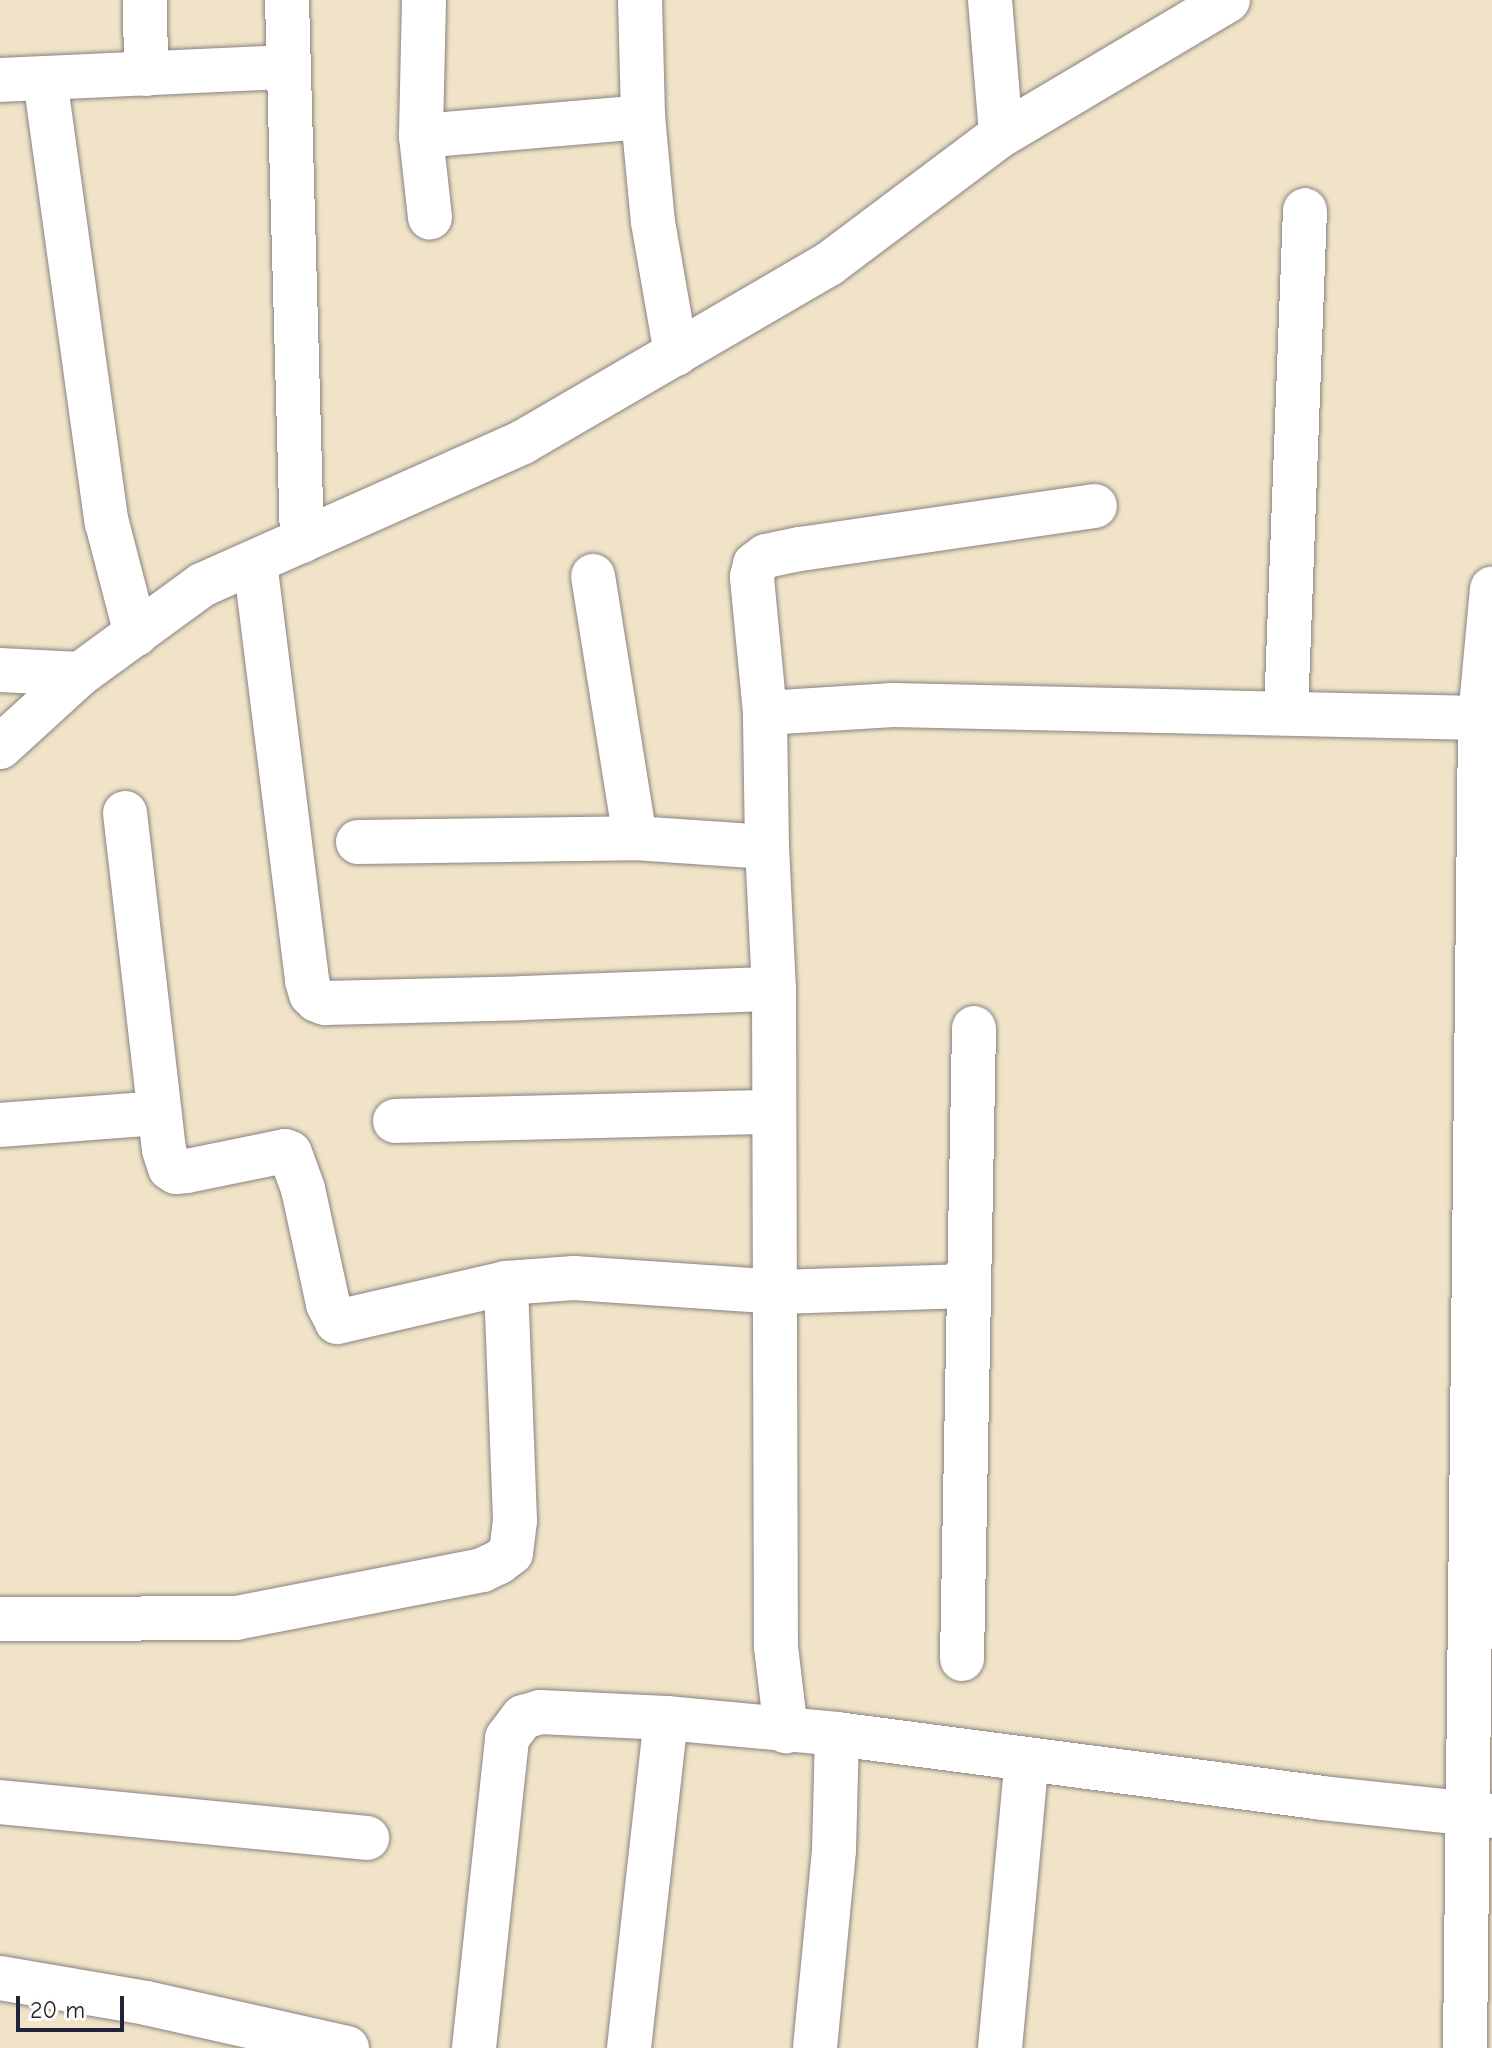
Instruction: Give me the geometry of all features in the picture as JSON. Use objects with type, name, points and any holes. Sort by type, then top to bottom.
[{"type":"street","points":[[145,0],[146,74]]},
{"type":"street","points":[[287,0],[302,541]]},
{"type":"street","points":[[424,0],[421,136],[430,218]]},
{"type":"street","points":[[640,0],[643,117],[653,222],[676,354]]},
{"type":"street","points":[[990,0],[1001,135]]},
{"type":"street","points":[[0,747],[80,674],[202,585],[523,442],[829,264],[1001,135],[1228,0]]},
{"type":"street","points":[[0,80],[289,67]]},
{"type":"street","points":[[45,79],[107,523],[136,634]]},
{"type":"street","points":[[421,136],[643,117]]},
{"type":"street","points":[[1286,713],[1305,210]]},
{"type":"street","points":[[786,1731],[776,1647],[774,989],[765,713],[752,577],[755,564],[766,556],[1095,506]]},
{"type":"street","points":[[255,562],[307,981],[311,994],[317,1000],[325,1003],[508,999],[774,989]]},
{"type":"street","points":[[593,576],[635,838]]},
{"type":"street","points":[[1465,2048],[1479,1954],[1484,1021],[1480,718],[1492,589]]},
{"type":"street","points":[[0,670],[80,674]]},
{"type":"street","points":[[765,713],[893,705],[1480,718]]},
{"type":"street","points":[[125,813],[167,1163],[176,1172],[285,1151],[290,1153],[303,1189],[328,1304],[337,1322],[506,1283],[574,1278],[777,1292],[969,1286]]},
{"type":"street","points":[[358,842],[635,838],[767,847]]},
{"type":"street","points":[[962,1659],[974,1028]]},
{"type":"street","points":[[395,1121],[772,1112]]},
{"type":"street","points":[[0,1125],[159,1113]]},
{"type":"street","points":[[0,1619],[236,1618],[482,1570],[499,1562],[511,1553],[515,1520],[506,1283]]},
{"type":"street","points":[[474,2048],[507,1738],[523,1717],[552,1710],[837,1734],[1480,1815]]},
{"type":"street","points":[[629,2048],[666,1718]]},
{"type":"street","points":[[815,2048],[834,1850],[837,1734]]},
{"type":"street","points":[[1000,2048],[1027,1759]]},
{"type":"street","points":[[0,1802],[367,1838]]},
{"type":"street","points":[[0,1978],[146,2003],[239,2036],[347,2048]]}]
